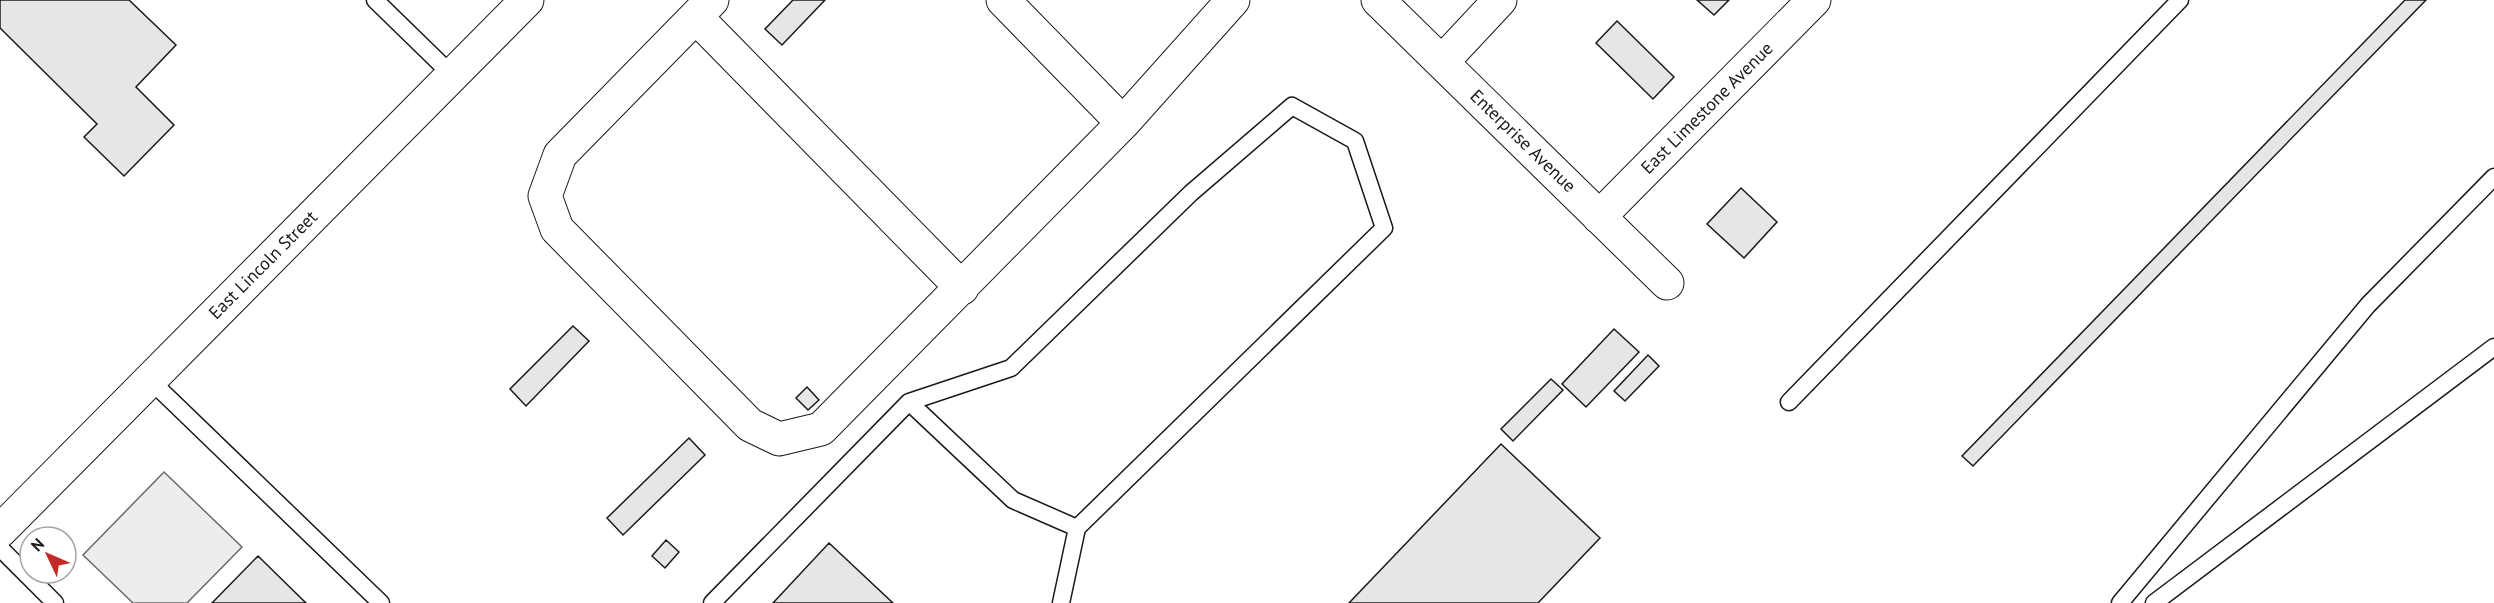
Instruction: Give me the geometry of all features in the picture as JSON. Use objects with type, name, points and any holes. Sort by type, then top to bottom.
[{"type":"street","name":"East Lincoln Street","points":[[0,531],[527,0]]},
{"type":"street","points":[[1003,0],[1123,123]]},
{"type":"street","points":[[962,288],[704,8],[560,155],[545,196],[558,229],[750,424],[779,439],[821,429],[962,288],[1123,123],[1233,0]]},
{"type":"street","name":"Enterprise Avenue","points":[[1378,0],[1667,283]]},
{"type":"street","points":[[1442,62],[1500,0]]},
{"type":"street","name":"East Limestone Avenue","points":[[1599,216],[1814,0]]},
{"type":"lane","points":[[375,0],[452,75]]},
{"type":"lane","points":[[1789,402],[2180,0]]},
{"type":"lane","points":[[712,603],[909,402],[1011,368],[1191,193],[1292,106],[1355,141],[1384,228],[1077,528],[1061,603]]},
{"type":"lane","points":[[2120,603],[2368,305],[2494,177]]},
{"type":"lane","points":[[2154,603],[2494,347]]},
{"type":"lane","points":[[149,379],[381,603]]},
{"type":"lane","points":[[909,402],[1012,500],[1077,528]]},
{"type":"lane","points":[[0,548],[55,603]]},
{"type":"shaded area","points":[[164,472],[242,547],[187,603],[133,603],[83,555]]},
{"type":"building","points":[[0,0],[129,0],[176,45],[136,87],[174,125],[124,176],[84,137],[97,124],[0,28]]},
{"type":"building","points":[[793,0],[825,0],[782,45],[765,29]]},
{"type":"building","points":[[1697,0],[1729,0],[1714,15]]},
{"type":"building","points":[[2405,0],[2426,0],[1973,466],[1962,456]]},
{"type":"building","points":[[1617,21],[1674,77],[1653,99],[1596,43]]},
{"type":"building","points":[[1741,188],[1777,222],[1744,258],[1707,224]]},
{"type":"building","points":[[573,326],[589,341],[526,406],[510,389]]},
{"type":"building","points":[[1614,329],[1639,352],[1586,407],[1562,384]]},
{"type":"building","points":[[1648,355],[1659,366],[1625,401],[1614,391]]},
{"type":"building","points":[[1551,379],[1563,390],[1513,441],[1501,429]]},
{"type":"building","points":[[807,387],[819,400],[808,410],[796,398]]},
{"type":"building","points":[[689,438],[705,455],[623,535],[607,518]]},
{"type":"building","points":[[1501,444],[1600,538],[1538,603],[1349,603]]},
{"type":"building","points":[[666,540],[679,552],[665,568],[652,556]]},
{"type":"building","points":[[829,543],[893,603],[773,603]]},
{"type":"building","points":[[258,556],[306,603],[212,603]]}]
